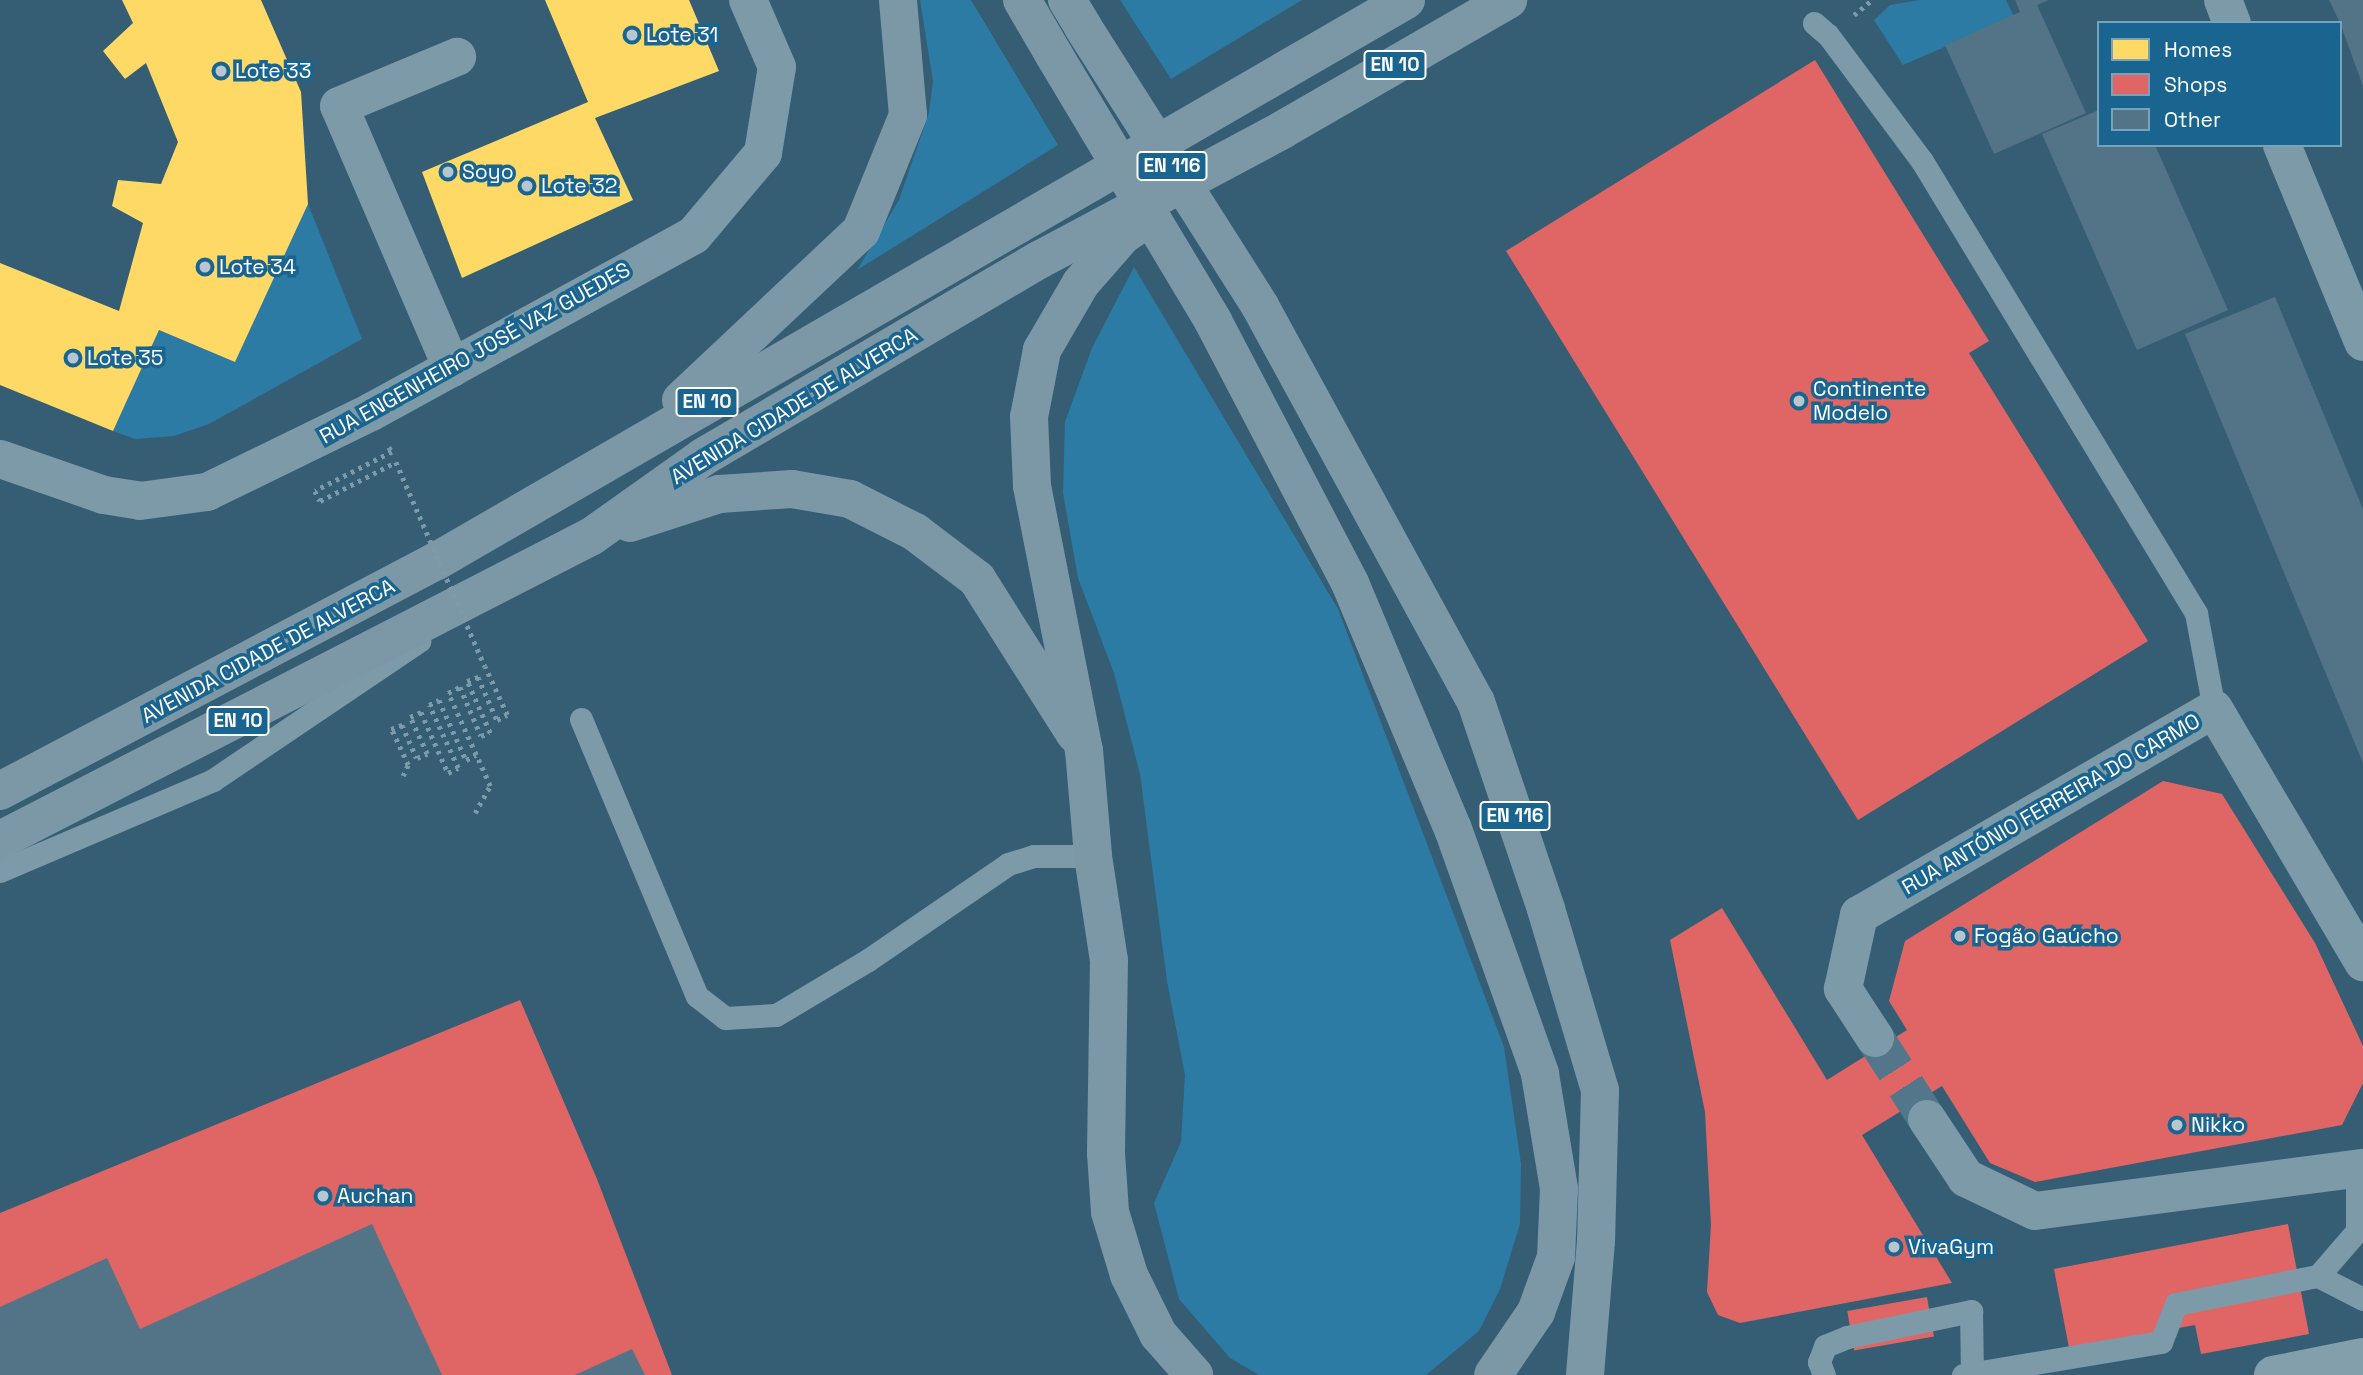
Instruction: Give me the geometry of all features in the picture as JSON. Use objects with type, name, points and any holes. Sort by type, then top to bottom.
[{"type":"main road","points":[[633,444],[861,231],[908,115],[898,0]]},
{"type":"main road","name":"EN 116","points":[[1022,0],[1213,321],[1350,583],[1452,829],[1540,1074],[1559,1189],[1556,1257],[1536,1312],[1493,1375]]},
{"type":"main road","points":[[1263,80],[1352,0]]},
{"type":"main road","name":"AVENIDA CIDADE DE ALVERCA","points":[[0,791],[435,562],[633,444],[1406,0]]},
{"type":"main road","name":"AVENIDA CIDADE DE ALVERCA","points":[[0,840],[592,536],[703,457],[1039,260],[1282,130],[1508,0]]},
{"type":"main road","name":"EN 116","points":[[1075,14],[1260,306],[1476,702],[1546,909],[1600,1090],[1596,1241],[1585,1375]]},
{"type":"main road","points":[[1194,1375],[1158,1334],[1129,1276],[1110,1212],[1107,1153],[1110,960],[1093,856],[1084,750],[1032,486],[1029,417],[1042,350],[1081,283],[1124,235],[1282,130]]},
{"type":"main road","points":[[592,536],[719,494],[792,489],[850,499],[915,532],[977,579],[1084,750]]},
{"type":"main road","points":[[2273,1375],[2363,1357]]},
{"type":"street","name":"RUA ENGENHEIRO JOSÉ VAZ GUEDES","points":[[0,459],[104,495],[140,501],[177,499],[253,474],[694,235],[764,153],[777,67],[748,0]]},
{"type":"street","points":[[2223,0],[2231,21]]},
{"type":"street","points":[[452,368],[339,106],[457,57]]},
{"type":"street","points":[[2283,147],[2363,342]]},
{"type":"street","name":"RUA ANTÓNIO FERREIRA DO CARMO","points":[[1875,1038],[1843,989],[1859,915],[2214,709],[2363,962]]},
{"type":"street","points":[[1927,1119],[1966,1178],[2035,1211],[2360,1168]]},
{"type":"lane","points":[[1815,23],[1922,160],[2196,612],[2214,709]]},
{"type":"lane","points":[[0,871],[213,780],[379,671],[475,598]]},
{"type":"lane","points":[[581,719],[697,996],[725,1018],[776,1015],[868,960],[1008,864],[1034,856],[1093,856]]},
{"type":"lane","points":[[1824,1375],[1819,1362],[1825,1346],[1847,1337],[1971,1311],[1969,1374],[2161,1342],[2176,1304],[2318,1276],[2357,1231],[2360,1168]]},
{"type":"lane","points":[[2318,1276],[2363,1299]]},
{"type":"path","points":[[371,412],[392,452],[315,491],[320,501],[396,462],[507,715],[497,720],[478,677],[467,681],[491,733],[481,736],[460,687],[448,692],[490,786],[475,813]]},
{"type":"path","points":[[403,776],[408,765],[391,729],[402,725],[417,758],[427,754],[410,717],[421,712],[448,773],[458,768],[429,705],[439,700],[466,760],[476,755]]},
{"type":"shaded area","points":[[920,0],[971,0],[1058,145],[857,270],[899,200],[929,113],[933,81]]},
{"type":"shaded area","points":[[1120,0],[1302,0],[1171,79]]},
{"type":"shaded area","points":[[1919,0],[2006,0],[2014,17],[1903,65],[1874,20],[1890,5]]},
{"type":"shaded area","points":[[308,204],[362,339],[209,424],[174,436],[135,439],[113,431],[159,330],[235,362]]},
{"type":"shaded area","points":[[1134,267],[1338,609],[1504,1047],[1521,1164],[1520,1224],[1500,1289],[1479,1331],[1426,1375],[1259,1375],[1230,1358],[1179,1299],[1154,1203],[1181,1142],[1185,1075],[1167,981],[1140,774],[1114,673],[1078,578],[1063,493],[1065,422],[1092,348]]},
{"type":"building: Homes","points":[[122,0],[261,0],[301,92],[308,204],[235,362],[159,330],[113,431],[0,385],[0,263],[119,311],[143,223],[112,206],[118,180],[161,184],[178,142],[146,63],[125,79],[103,51],[133,23]]},
{"type":"building: Homes","points":[[545,0],[689,0],[719,71],[595,118],[633,200],[462,278],[422,172],[588,102]]},
{"type":"building: Shops","name":"Continente Modelo","points":[[1815,60],[1989,341],[1969,353],[2148,641],[1858,820],[1506,251]]},
{"type":"building: Shops","points":[[2163,781],[2222,794],[2315,943],[2363,1046],[2363,1083],[2342,1125],[2035,1182],[1990,1163],[1942,1086],[1862,1135],[1952,1283],[1740,1323],[1718,1315],[1707,1292],[1711,1225],[1705,1112],[1670,940],[1722,908],[1827,1080],[1907,1030],[1889,1001],[1905,941]]},
{"type":"building: Shops","name":"Auchan","points":[[520,1000],[597,1179],[672,1375],[0,1375],[0,1213]]},
{"type":"building: Shops","points":[[2288,1224],[2309,1334],[2201,1354],[2195,1325],[2069,1348],[2054,1269]]},
{"type":"building: Shops","points":[[1927,1297],[1934,1336],[1854,1350],[1847,1311]]},
{"type":"building: Other","points":[[2015,0],[2049,0],[2037,5],[2086,113],[1994,154],[1945,45],[2020,12]]},
{"type":"building: Other","points":[[2329,0],[2363,0],[2363,86],[2342,28],[2342,21],[2339,21]]},
{"type":"building: Other","points":[[2097,111],[2097,147],[2156,147],[2228,310],[2137,350],[2042,134]]},
{"type":"building: Other","points":[[2275,297],[2363,509],[2363,763],[2185,334]]},
{"type":"building: Other","points":[[372,1224],[442,1375],[0,1375],[0,1307],[107,1258],[140,1329]]},
{"type":"building: Other","points":[[632,1349],[645,1375],[575,1375]]},
{"type":"tunnel","points":[[1875,1038],[1927,1119]]},
{"type":"place","name":"Lote 31","points":[[632,35]]},
{"type":"place","name":"Lote 33","points":[[221,71]]},
{"type":"place","name":"Soyo","points":[[448,172]]},
{"type":"place","name":"Lote 32","points":[[527,186]]},
{"type":"place","name":"Lote 34","points":[[205,267]]},
{"type":"place","name":"Lote 35","points":[[73,358]]},
{"type":"place","name":"Continente Modelo","points":[[1799,401]]},
{"type":"place","name":"Fogão Gaúcho","points":[[1960,936]]},
{"type":"place","name":"Nikko","points":[[2177,1125]]},
{"type":"place","name":"Auchan","points":[[323,1196]]},
{"type":"place","name":"VivaGym","points":[[1894,1247]]}]
